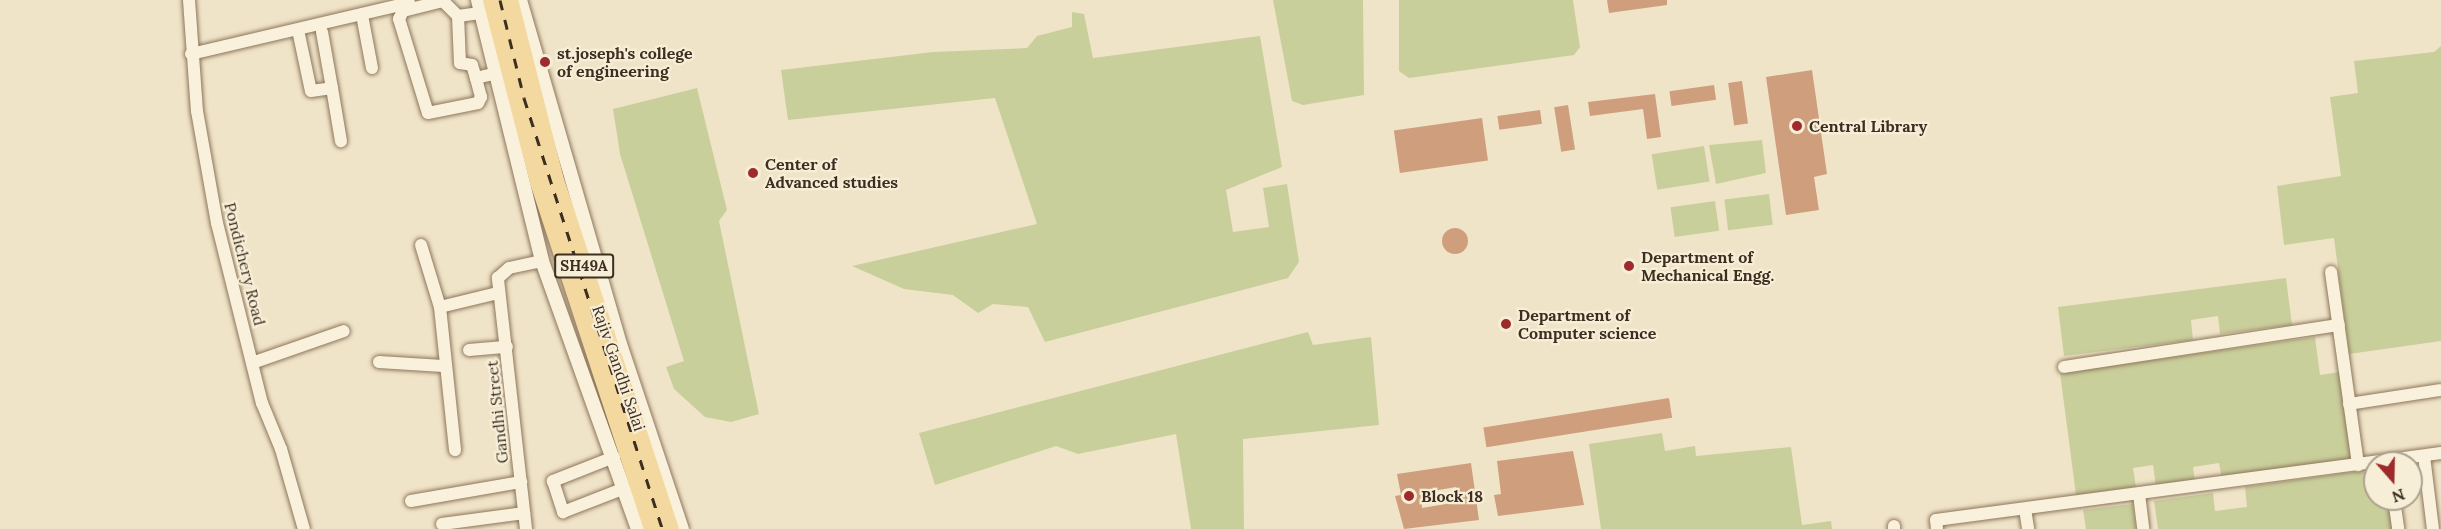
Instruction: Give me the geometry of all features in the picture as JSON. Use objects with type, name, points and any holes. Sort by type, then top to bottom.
[{"type":"main road","name":"Rajiv Gandhi Salai","points":[[508,0],[505,22],[539,182],[653,529]]},
{"type":"main road","name":"Rajiv Gandhi Salai","points":[[483,4],[505,22],[670,529]]},
{"type":"street","name":"Pondichery Road","points":[[189,0],[191,54],[217,224],[252,363],[304,529]]},
{"type":"street","points":[[191,54],[423,0]]},
{"type":"street","points":[[520,0],[620,344],[682,529]]},
{"type":"street","points":[[443,2],[458,16],[460,63],[472,65],[476,78],[481,97],[478,103],[434,114],[426,111],[399,14],[443,2]]},
{"type":"street","points":[[458,16],[483,4],[494,74],[542,261],[638,529]]},
{"type":"street","points":[[362,15],[372,68]]},
{"type":"street","points":[[298,30],[311,91],[332,88]]},
{"type":"street","points":[[322,32],[341,141]]},
{"type":"street","points":[[476,78],[494,74]]},
{"type":"street","points":[[421,244],[440,307],[444,366],[455,450]]},
{"type":"street","points":[[440,307],[498,293],[502,271],[542,261]]},
{"type":"street","points":[[2331,272],[2358,465]]},
{"type":"street","name":"Gandhi Street","points":[[498,293],[507,347],[526,529]]},
{"type":"street","points":[[2064,367],[2339,325]]},
{"type":"street","points":[[252,363],[344,331]]},
{"type":"street","points":[[469,350],[507,347]]},
{"type":"street","points":[[379,362],[444,366]]},
{"type":"street","points":[[2349,404],[2440,390]]},
{"type":"street","points":[[2433,529],[2424,456],[2441,453]]},
{"type":"street","points":[[614,457],[553,480],[562,512],[625,488]]},
{"type":"street","points":[[1937,529],[1936,520],[2363,465]]},
{"type":"street","points":[[411,501],[521,482]]},
{"type":"street","points":[[2139,494],[2144,529]]},
{"type":"street","points":[[2025,509],[2028,529]]},
{"type":"street","points":[[2396,511],[2398,529]]},
{"type":"street","points":[[442,524],[524,513]]},
{"type":"green space","points":[[1273,0],[1363,0],[1364,95],[1303,105],[1292,101]]},
{"type":"green space","points":[[1399,0],[1573,0],[1580,47],[1574,55],[1409,78],[1399,71]]},
{"type":"green space","points":[[1072,12],[1084,14],[1093,58],[1260,36],[1282,167],[1226,190],[1233,232],[1269,227],[1263,188],[1287,184],[1299,262],[1288,278],[1045,342],[1028,307],[993,304],[978,313],[953,295],[904,289],[852,266],[1037,224],[995,98],[788,120],[781,70],[933,52],[1027,48],[1037,36],[1072,27]]},
{"type":"green space","points":[[2441,46],[2441,341],[2349,354],[2334,238],[2284,245],[2277,186],[2341,176],[2330,97],[2358,93],[2354,61],[2434,52]]},
{"type":"green space","points":[[697,88],[727,210],[719,221],[759,414],[731,422],[705,417],[674,389],[666,367],[684,361],[620,154],[613,109]]},
{"type":"green space","points":[[1762,140],[1766,173],[1716,184],[1709,145]]},
{"type":"green space","points":[[1704,146],[1710,182],[1657,190],[1652,154]]},
{"type":"green space","points":[[1769,194],[1773,225],[1728,230],[1724,199]]},
{"type":"green space","points":[[1715,201],[1719,231],[1675,237],[1670,207]]},
{"type":"green space","points":[[2286,278],[2292,325],[2220,334],[2218,316],[2191,320],[2193,340],[2064,356],[2058,307]]},
{"type":"green space","points":[[1308,332],[1313,345],[1371,337],[1379,425],[1243,439],[1244,529],[1191,529],[1176,434],[1078,454],[1056,446],[935,485],[919,433]]},
{"type":"green space","points":[[2315,337],[2320,375],[2340,372],[2352,460],[2222,479],[2219,463],[2193,467],[2195,481],[2156,486],[2153,465],[2133,468],[2136,487],[2076,495],[2060,373]]},
{"type":"green space","points":[[1662,433],[1665,451],[1695,446],[1696,456],[1791,447],[1802,525],[1831,521],[1832,529],[1601,529],[1589,444]]},
{"type":"green space","points":[[2363,471],[2363,511],[2393,511],[2395,529],[2158,529],[2154,501],[2213,493],[2215,511],[2247,507],[2245,487]]},
{"type":"green space","points":[[2133,504],[2136,529],[2086,529],[2083,510]]},
{"type":"building","points":[[1607,0],[1667,0],[1667,5],[1609,13]]},
{"type":"building","name":"Central Library","points":[[1812,70],[1827,174],[1814,177],[1819,210],[1786,215],[1766,77]]},
{"type":"building","points":[[1742,81],[1748,124],[1734,126],[1728,83]]},
{"type":"building","points":[[1714,85],[1716,100],[1672,106],[1669,91]]},
{"type":"building","points":[[1655,94],[1661,137],[1647,139],[1643,109],[1590,116],[1588,102]]},
{"type":"building","points":[[1568,105],[1575,149],[1561,152],[1554,107]]},
{"type":"building","points":[[1540,110],[1542,124],[1499,130],[1497,116]]},
{"type":"building","points":[[1482,118],[1488,161],[1400,173],[1394,130]]},
{"type":"building","points":[[1455,228],[1464,232],[1468,241],[1464,250],[1455,254],[1446,250],[1442,241],[1446,232]]},
{"type":"building","points":[[1669,398],[1672,418],[1486,447],[1483,427]]},
{"type":"building","points":[[1573,451],[1584,505],[1498,516],[1494,495],[1501,494],[1497,461]]},
{"type":"building","name":"Block 18","points":[[1471,463],[1479,520],[1404,529],[1395,496],[1401,495],[1397,474]],"holes":[[[1456,487],[1458,502],[1422,508],[1421,493]]]},
{"type":"railway","points":[[500,0],[524,98],[662,529]]},
{"type":"place","name":"st.joseph's college of engineering","points":[[545,62]]},
{"type":"place","name":"Central Library","points":[[1797,126]]},
{"type":"place","name":"Center of Advanced studies","points":[[753,173]]},
{"type":"place","name":"Department of Mechanical Engg.","points":[[1629,266]]},
{"type":"place","name":"Department of Computer science","points":[[1506,324]]},
{"type":"place","name":"Block 18","points":[[1409,496]]}]
